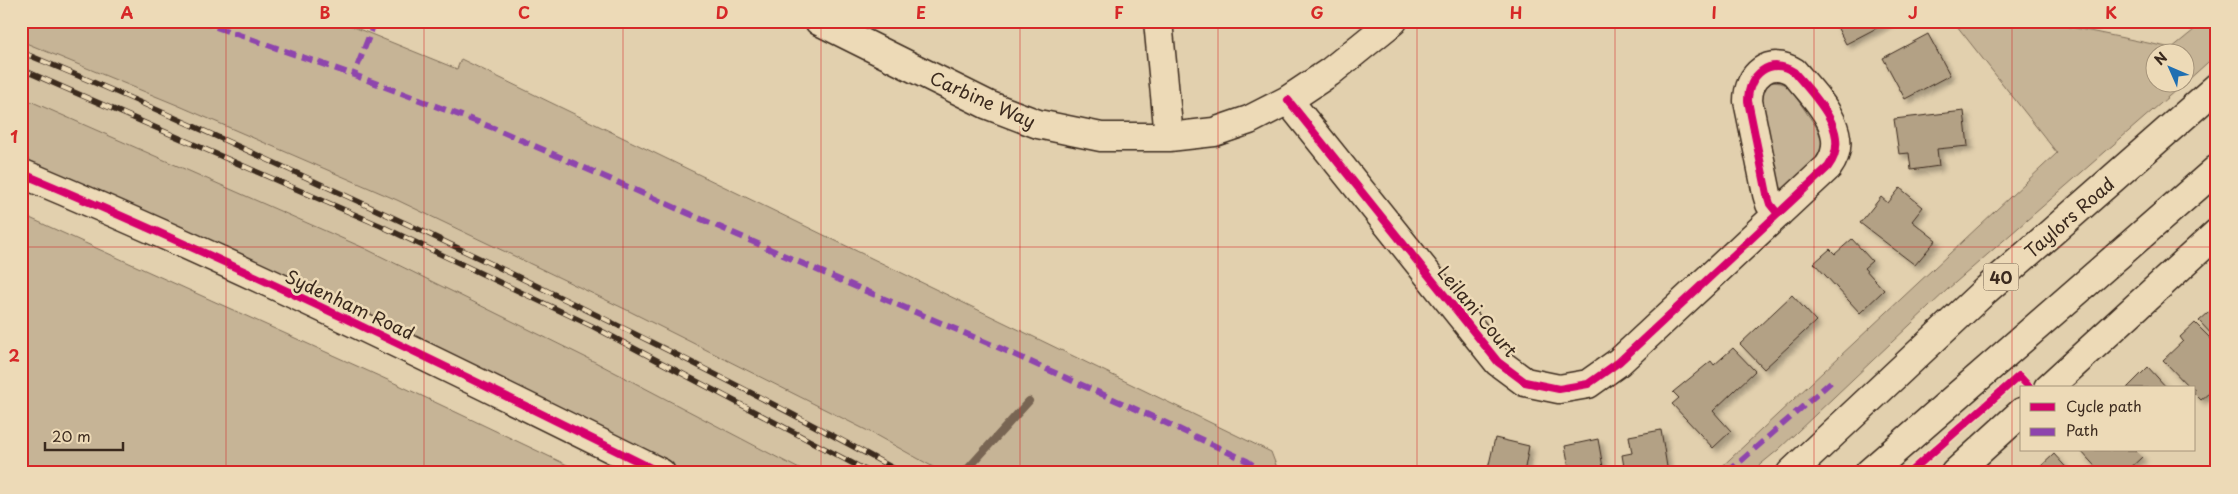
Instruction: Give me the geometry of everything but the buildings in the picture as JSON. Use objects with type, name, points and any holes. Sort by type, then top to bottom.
[{"type":"street","name":"Carbine Way","points":[[820,21],[988,105],[1038,124],[1101,137],[1169,136],[1214,132],[1249,120],[1288,100],[1330,72],[1393,21]]},
{"type":"street","points":[[1158,21],[1169,136]]},
{"type":"street","name":"Leilani Court","points":[[1288,100],[1498,362],[1525,382],[1559,389],[1588,384],[1620,362],[1778,214],[1828,167],[1837,149],[1835,128],[1831,119],[1794,72],[1778,65],[1771,66],[1761,72],[1752,81],[1748,92],[1748,101],[1767,194],[1770,204],[1778,214]]},
{"type":"street","name":"Taylors Road","points":[[1792,473],[1986,290],[2217,86]]},
{"type":"street","points":[[1869,473],[2217,169]]},
{"type":"street","name":"Sydenham Road","points":[[21,173],[272,284],[447,366],[661,473]]},
{"type":"street","points":[[2050,386],[2217,233]]},
{"type":"street","points":[[1955,473],[2020,414]]},
{"type":"shaded area","points":[[21,21],[339,21],[457,69],[461,59],[1271,452],[1279,473],[944,473],[872,433],[627,310],[397,200],[177,105],[21,41]]},
{"type":"shaded area","points":[[1953,21],[2041,21],[2146,43],[2146,92],[2174,92],[1948,289],[1778,450],[1750,473],[1715,473],[2057,153]]},
{"type":"shaded area","points":[[2205,21],[2217,21],[2217,54],[2196,73],[2196,42],[2179,42]]},
{"type":"shaded area","points":[[21,41],[177,105],[397,200],[627,310],[872,433],[944,473],[807,473],[595,362],[364,248],[21,97]]},
{"type":"shaded area","points":[[1772,82],[1781,83],[1789,87],[1817,128],[1823,143],[1821,155],[1786,189],[1781,188],[1779,185],[1762,99],[1762,91]]},
{"type":"shaded area","points":[[21,97],[364,248],[595,362],[807,473],[679,473],[338,298],[118,202],[21,163]]},
{"type":"shaded area","points":[[21,214],[401,386],[584,473],[21,473]]},
{"type":"waterway","points":[[964,473],[1029,401]]},
{"type":"railway","points":[[21,52],[122,94],[481,259],[723,378],[902,473]]},
{"type":"railway","points":[[21,69],[379,225],[592,326],[871,473]]},
{"type":"marked path","points":[[199,21],[354,75]]},
{"type":"marked path","points":[[375,21],[354,75],[496,129],[1002,349],[1247,461],[1265,473]]},
{"type":"marked path","points":[[1727,473],[1832,381]]},
{"type":"cycle path","points":[[1288,100],[1498,362],[1525,382],[1559,389],[1588,384],[1619,362],[1828,167],[1835,154],[1836,141],[1829,117],[1794,72],[1777,66],[1769,67],[1756,76],[1749,92],[1748,101],[1767,194],[1770,204],[1778,214]]},
{"type":"cycle path","points":[[21,173],[264,280],[661,473]]},
{"type":"cycle path","points":[[1909,473],[2019,376],[2028,386]]}]
